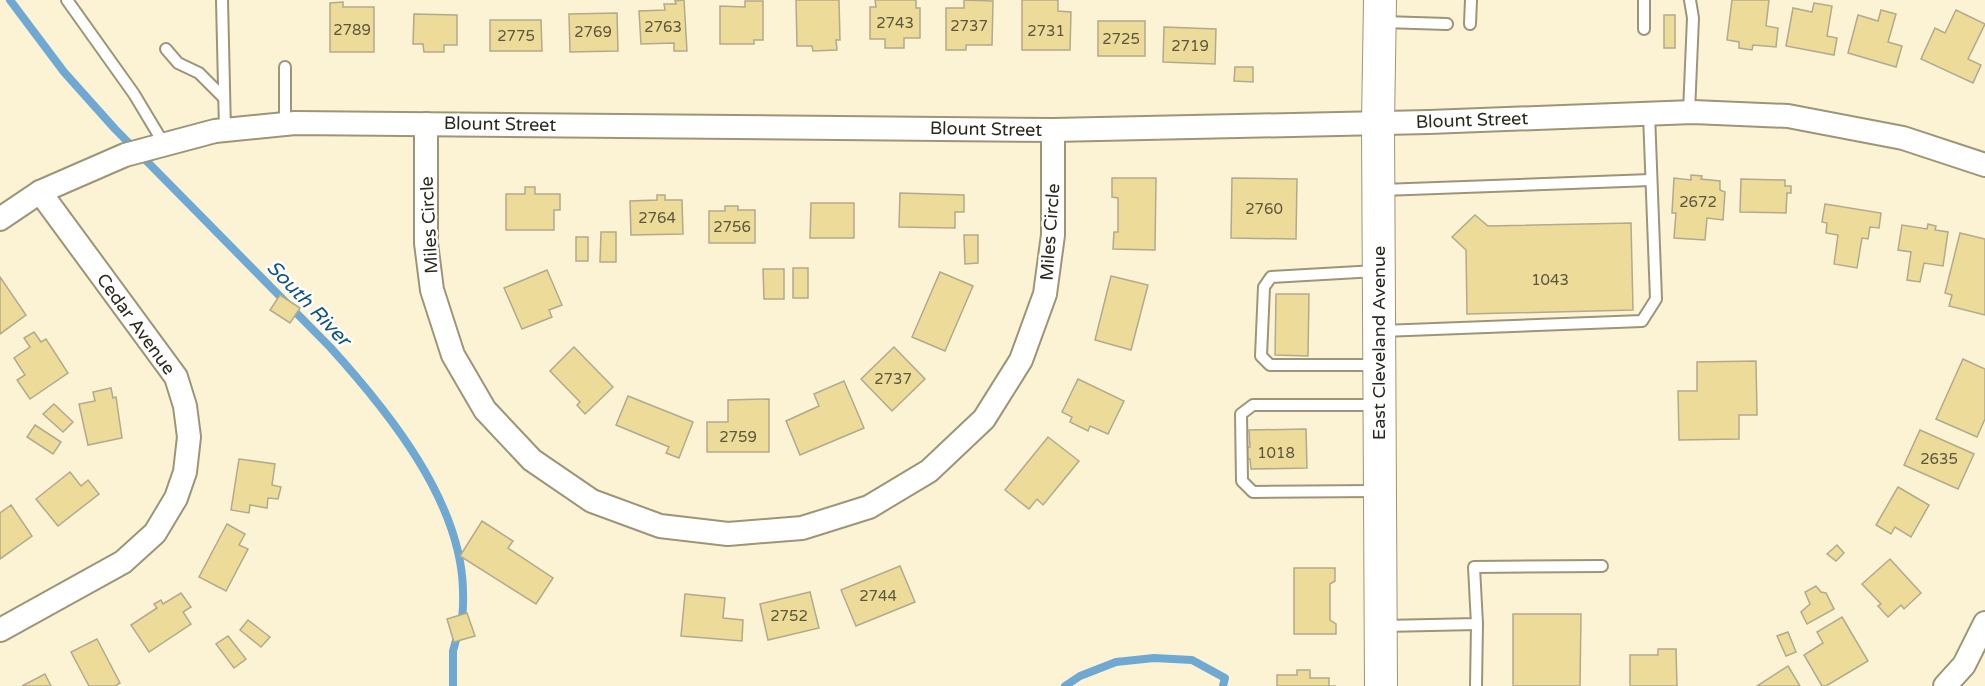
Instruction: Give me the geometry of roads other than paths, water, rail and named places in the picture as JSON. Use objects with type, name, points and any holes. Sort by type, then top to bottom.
[{"type":"main road","name":"East Cleveland Avenue","points":[[1380,11],[1378,190],[1381,686]]},
{"type":"street","name":"Blount Street","points":[[0,219],[40,192],[124,155],[225,130],[285,124],[1053,130],[1378,123],[1689,112],[1788,116],[1903,138],[1985,165]]},
{"type":"street","name":"Miles Circle","points":[[426,124],[426,243],[432,290],[453,355],[485,410],[532,460],[592,501],[660,526],[728,534],[802,528],[869,507],[929,471],[984,419],[1021,360],[1045,294],[1053,235],[1053,130]]},
{"type":"street","name":"Cedar Avenue","points":[[0,630],[123,562],[155,533],[176,498],[185,472],[189,437],[186,406],[176,377],[40,192]]},
{"type":"street","points":[[1945,686],[1964,665],[1985,623]]},
{"type":"lane","points":[[67,0],[134,94],[164,144]]},
{"type":"lane","points":[[222,0],[225,130]]},
{"type":"lane","points":[[1470,24],[1471,0]]},
{"type":"lane","points":[[1644,0],[1644,29]]},
{"type":"lane","points":[[1689,112],[1693,18],[1690,0]]},
{"type":"lane","points":[[1380,11],[1448,24]]},
{"type":"lane","points":[[166,49],[178,63],[199,73],[224,98]]},
{"type":"lane","points":[[285,67],[285,124]]},
{"type":"lane","points":[[1379,331],[1642,321],[1656,299],[1649,114]]},
{"type":"lane","points":[[1378,190],[1651,180]]},
{"type":"lane","points":[[1379,270],[1271,277],[1263,287],[1261,356],[1270,365],[1380,365]]},
{"type":"lane","points":[[1380,405],[1253,405],[1241,414],[1242,481],[1253,492],[1380,491]]},
{"type":"lane","points":[[1476,686],[1477,624],[1474,567],[1602,566]]},
{"type":"lane","points":[[1381,626],[1477,624]]},
{"type":"waterway","name":"South River","points":[[10,0],[64,72],[115,129],[330,347],[375,399],[397,429],[418,459],[450,523],[459,557],[463,590],[461,622]]},
{"type":"waterway","name":"South River","points":[[453,686],[453,651],[458,633]]},
{"type":"waterway","name":"South River","points":[[1065,686],[1080,676],[1116,662],[1154,658],[1192,660],[1225,678],[1223,686]]}]
